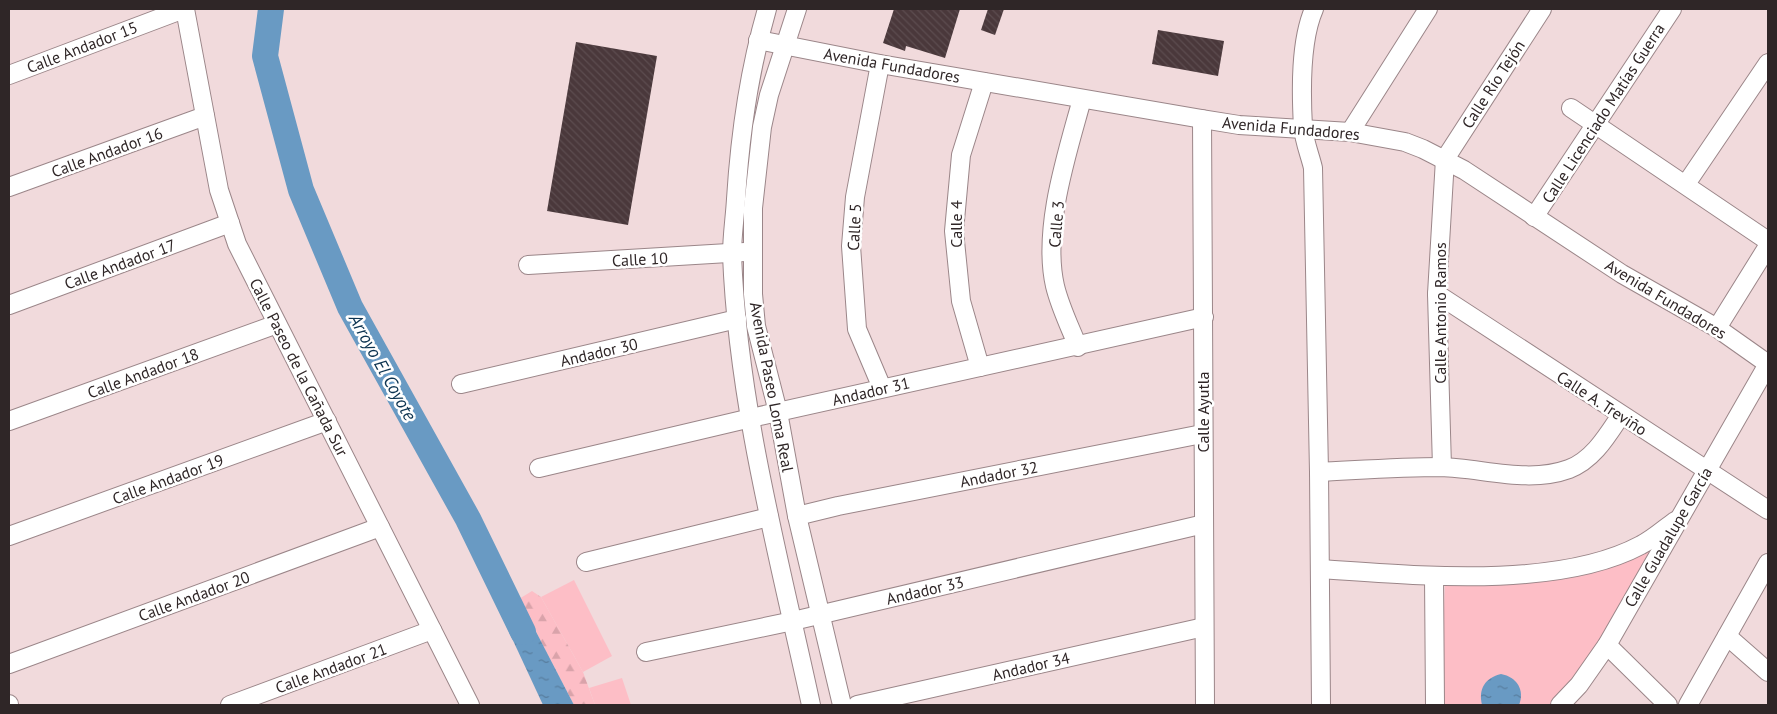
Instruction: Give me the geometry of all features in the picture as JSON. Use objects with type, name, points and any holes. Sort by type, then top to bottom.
[{"type":"street","name":"Calle Andador 15","points":[[9,75],[185,9]]},
{"type":"street","name":"Calle Paseo de la Cañada Sur","points":[[185,9],[220,190],[237,244],[470,705]]},
{"type":"street","name":"Avenida Paseo Loma Real","points":[[767,9],[758,40],[746,98],[744,207],[751,252],[756,326],[778,412],[797,516],[842,705]]},
{"type":"street","name":"Avenida Paseo Loma Real","points":[[797,9],[769,95],[732,253],[737,319],[751,418],[769,517],[811,705]]},
{"type":"street","points":[[1314,9],[1307,26],[1304,42],[1303,128],[1313,168],[1319,472],[1320,705]]},
{"type":"street","points":[[1350,132],[1428,9]]},
{"type":"street","name":"Calle Río Tejón","points":[[1445,159],[1542,9]]},
{"type":"street","name":"Calle Licenciado Matías Guerra","points":[[1534,217],[1597,125],[1672,9]]},
{"type":"street","name":"Avenida Fundadores","points":[[758,40],[880,64],[1239,125],[1350,132],[1405,142],[1445,159],[1622,274],[1716,328],[1768,364]]},
{"type":"street","points":[[1686,184],[1768,63]]},
{"type":"street","name":"Calle 5","points":[[880,64],[859,170],[851,246],[857,329],[882,388]]},
{"type":"street","name":"Calle 4","points":[[980,367],[960,301],[954,231],[961,155],[984,82]]},
{"type":"street","name":"Calle 3","points":[[1078,347],[1055,285],[1053,245],[1055,209],[1082,99]]},
{"type":"street","points":[[1571,108],[1768,241]]},
{"type":"street","name":"Calle Andador 16","points":[[9,187],[205,116]]},
{"type":"street","name":"Calle Ayutla","points":[[1202,119],[1204,705]]},
{"type":"street","name":"Calle Antonio Ramos","points":[[1442,467],[1437,294],[1445,159]]},
{"type":"street","name":"Calle Andador 17","points":[[9,305],[230,223]]},
{"type":"street","points":[[1716,328],[1768,246]]},
{"type":"street","name":"Calle 10","points":[[528,266],[751,252]]},
{"type":"street","name":"Calle A. Treviño","points":[[1437,294],[1768,510]]},
{"type":"street","name":"Andador 31","points":[[539,468],[882,388],[1078,347],[1204,318]]},
{"type":"street","name":"Andador 30","points":[[461,384],[737,319]]},
{"type":"street","name":"Calle Andador 18","points":[[9,421],[278,324]]},
{"type":"street","name":"Calle Guadalupe García","points":[[1560,705],[1578,685],[1608,645],[1768,364]]},
{"type":"street","points":[[1319,472],[1442,467],[1529,475],[1570,469],[1586,459],[1601,445],[1621,415]]},
{"type":"street","name":"Calle Andador 19","points":[[9,536],[326,421]]},
{"type":"street","name":"Andador 32","points":[[797,516],[838,506],[1202,434]]},
{"type":"street","points":[[586,562],[769,517]]},
{"type":"street","points":[[1320,569],[1434,576],[1513,574],[1572,567],[1611,557],[1641,545],[1680,518]]},
{"type":"street","name":"Andador 33","points":[[646,652],[793,621],[1204,524]]},
{"type":"street","name":"Calle Andador 20","points":[[9,664],[380,527]]},
{"type":"street","points":[[1688,705],[1768,563]]},
{"type":"street","points":[[1434,576],[1435,705]]},
{"type":"street","name":"Andador 34","points":[[857,705],[1204,627]]},
{"type":"street","name":"Calle Andador 21","points":[[230,705],[432,630]]},
{"type":"street","points":[[1727,636],[1768,672]]},
{"type":"street","points":[[1608,645],[1668,705]]},
{"type":"green space","points":[[1672,526],[1560,705],[1440,705],[1445,584],[1543,578]]},
{"type":"green space","points":[[574,580],[612,656],[583,672],[541,597]]},
{"type":"green space","points":[[532,591],[541,597],[583,672],[595,705],[574,705],[519,599]]},
{"type":"green space","points":[[622,678],[631,705],[595,705],[589,688]]},
{"type":"water","points":[[517,595],[574,705],[543,705],[497,606]]},
{"type":"water","points":[[1501,674],[1511,678],[1518,685],[1521,694],[1519,705],[1482,705],[1481,694],[1484,685],[1491,678]]},
{"type":"building","points":[[894,9],[960,9],[945,58],[906,46],[905,51],[883,43]]},
{"type":"building","points":[[988,9],[1004,9],[995,35],[981,30]]},
{"type":"building","points":[[1158,30],[1224,41],[1218,76],[1152,64]]},
{"type":"building","points":[[576,42],[657,56],[628,225],[547,211]]},
{"type":"waterway","name":"Arroyo El Coyote","points":[[271,9],[265,56],[301,190],[350,307],[468,519],[523,632]]}]
